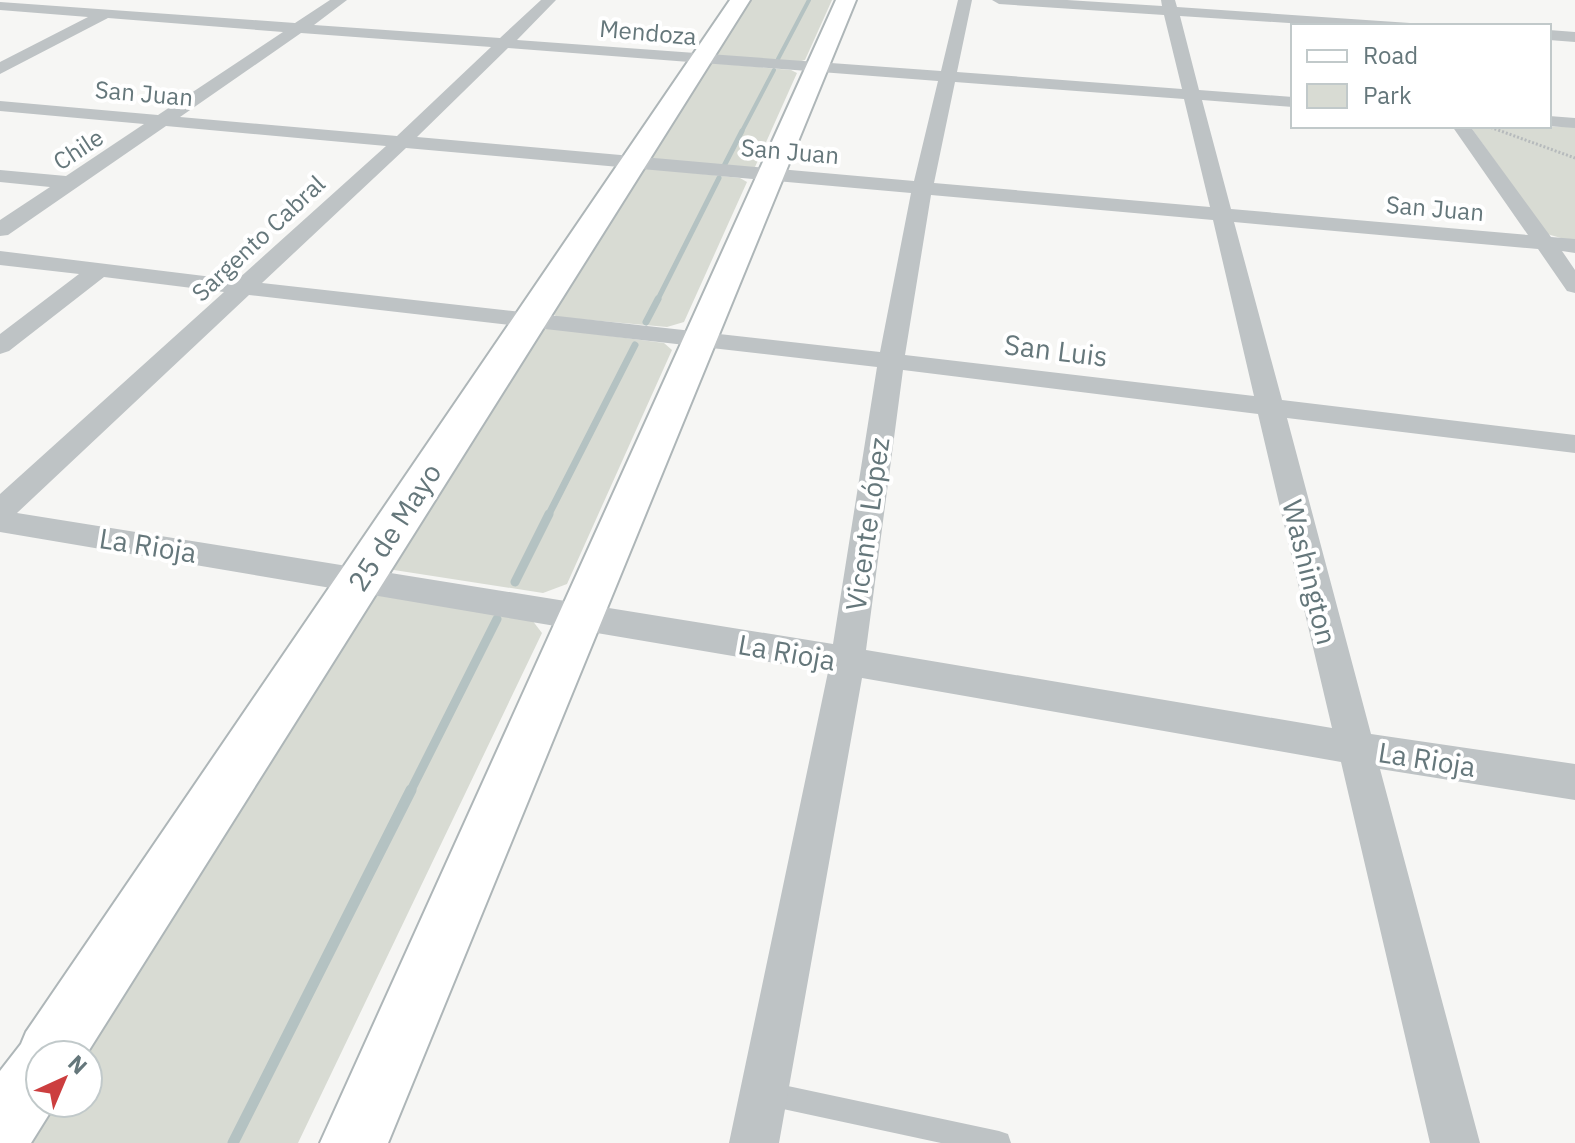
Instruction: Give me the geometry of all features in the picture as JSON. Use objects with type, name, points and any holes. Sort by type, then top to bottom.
[{"type":"street","points":[[0,69],[132,0]]},
{"type":"street","name":"Chile","points":[[0,230],[340,0]]},
{"type":"street","name":"Sargento Cabral","points":[[0,511],[401,142],[549,0]]},
{"type":"street","name":"25 de Mayo","points":[[59,1039],[740,0]]},
{"type":"street","points":[[365,1118],[846,0]]},
{"type":"street","name":"Vicente López","points":[[754,1143],[847,662],[891,361],[922,190],[965,0]]},
{"type":"street","points":[[999,0],[1170,6],[1393,21]]},
{"type":"street","name":"Mendoza","points":[[0,6],[1291,102]]},
{"type":"street","name":"Washington","points":[[1170,6],[1455,1143]]},
{"type":"street","points":[[1551,35],[1575,37]]},
{"type":"street","name":"San Juan","points":[[0,106],[1575,246]]},
{"type":"street","points":[[1551,121],[1575,123]]},
{"type":"street","points":[[1462,128],[1575,286]]},
{"type":"street","points":[[0,176],[71,183]]},
{"type":"street","name":"San Luis","points":[[0,258],[1575,444]]},
{"type":"street","points":[[0,346],[99,270]]},
{"type":"street","name":"La Rioja","points":[[0,521],[1354,748],[1575,782]]},
{"type":"street","name":"25 de Mayo","points":[[0,1130],[24,1093]]},
{"type":"lane","points":[[763,1093],[999,1143]]},
{"type":"path","points":[[1492,128],[1575,158]]},
{"type":"green space","points":[[745,0],[832,0],[805,60],[794,63],[718,58],[711,54]]},
{"type":"green space","points":[[713,63],[797,73],[755,167],[742,170],[643,157],[702,65]]},
{"type":"green space","points":[[1575,127],[1575,242],[1547,234],[1471,128]]},
{"type":"green space","points":[[647,168],[740,178],[747,182],[684,322],[667,327],[557,317],[547,308],[635,171]]},
{"type":"green space","points":[[549,328],[664,343],[672,350],[567,584],[543,593],[394,570],[386,554],[533,333]]},
{"type":"green space","points":[[383,593],[532,620],[542,633],[298,1143],[0,1143],[24,1119],[104,1119],[104,1039],[66,1039],[358,601]]},
{"type":"waterway","points":[[778,59],[809,0]]},
{"type":"waterway","points":[[741,133],[774,70]]},
{"type":"waterway","points":[[724,166],[742,131]]},
{"type":"waterway","points":[[657,301],[719,178]]},
{"type":"waterway","points":[[646,322],[658,299]]},
{"type":"waterway","points":[[548,516],[635,345]]},
{"type":"waterway","points":[[515,582],[548,516]]},
{"type":"waterway","points":[[410,792],[497,619]]},
{"type":"waterway","points":[[233,1143],[411,790]]}]
